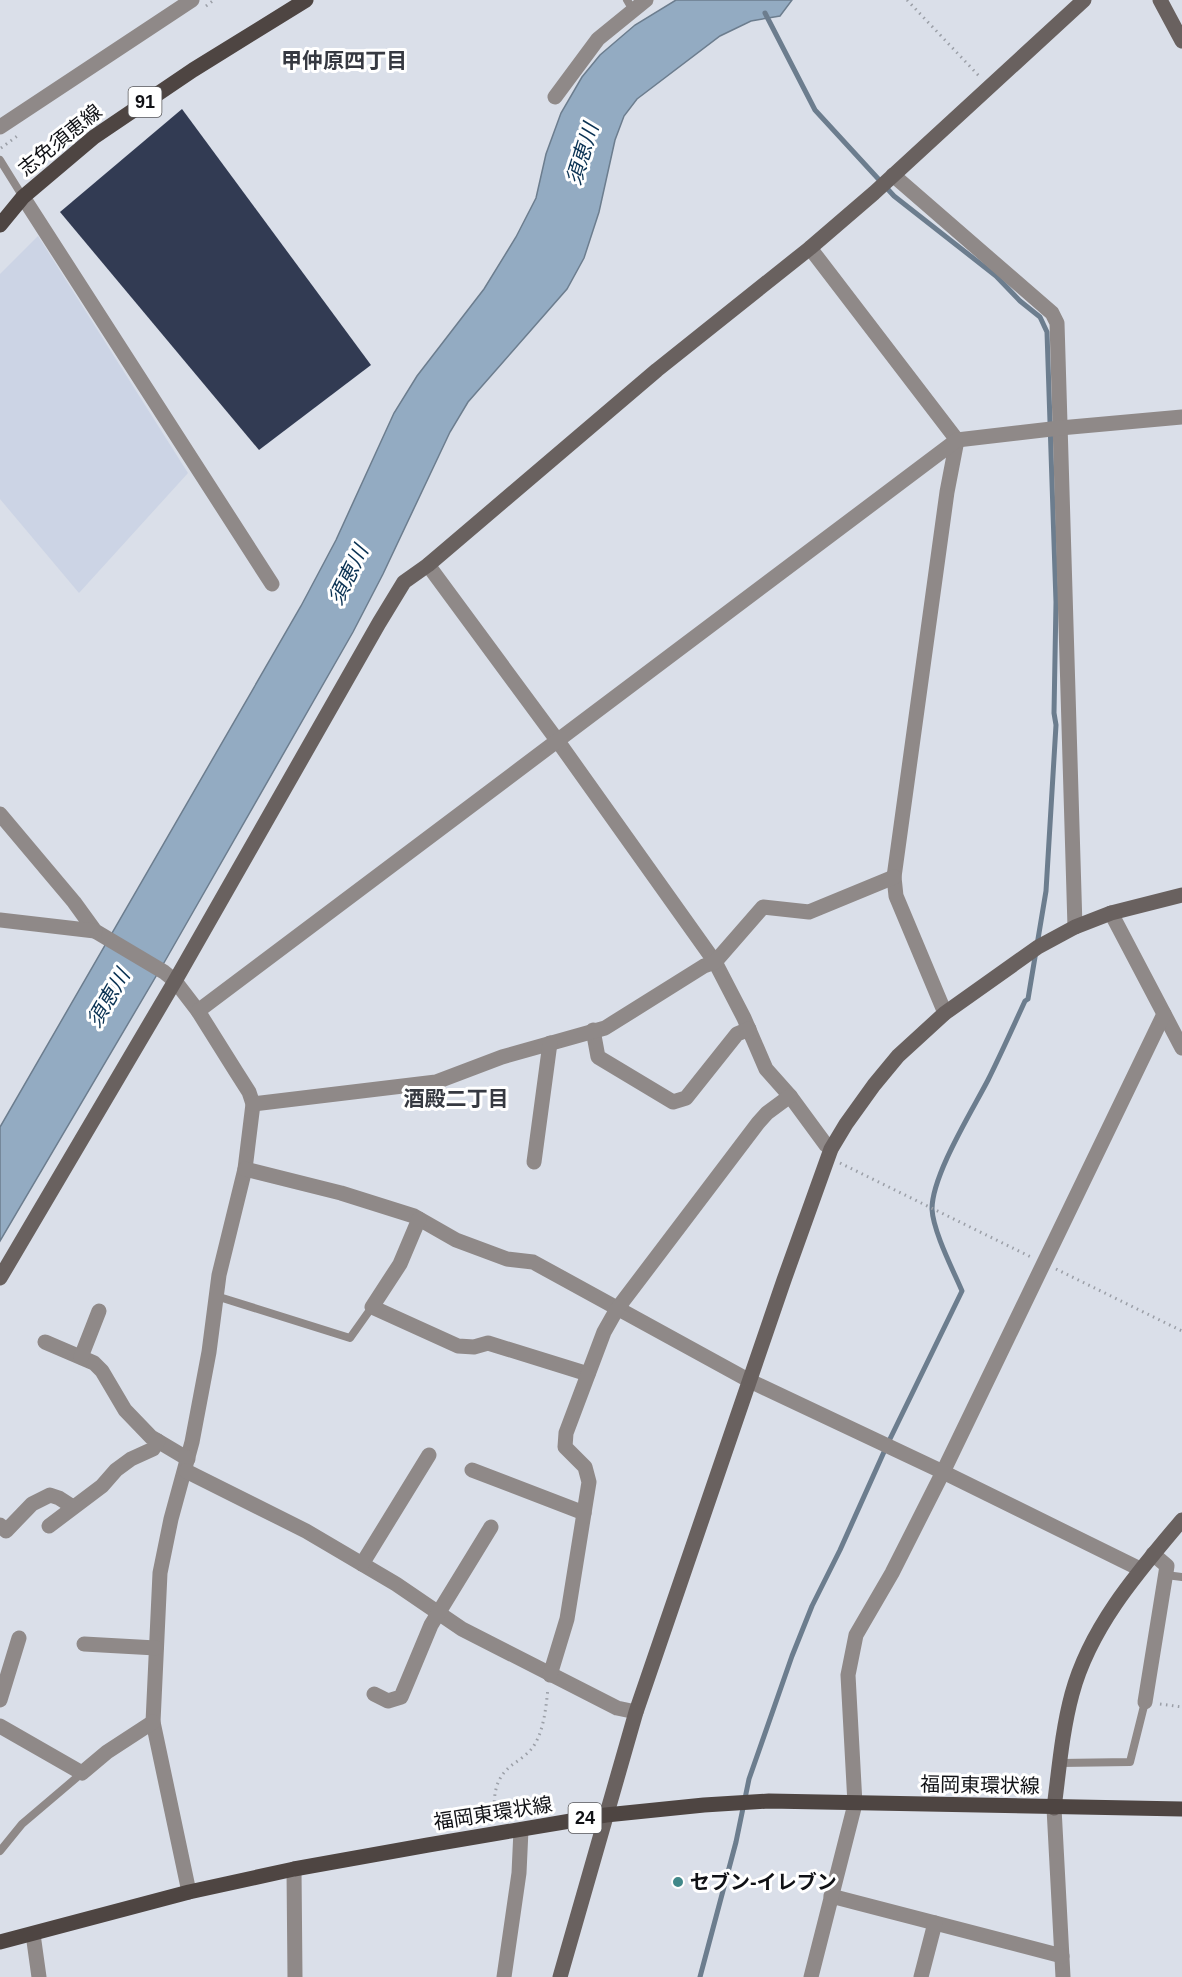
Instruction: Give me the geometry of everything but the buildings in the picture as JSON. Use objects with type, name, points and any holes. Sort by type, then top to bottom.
[{"type":"main road","name":"志免須恵線","points":[[0,225],[23,197],[94,137],[193,70],[306,0]]},
{"type":"main road","name":"福岡東環状線","points":[[0,1942],[189,1892],[294,1869],[606,1815],[769,1801],[1182,1809]]},
{"type":"street","points":[[0,127],[192,0]]},
{"type":"street","points":[[555,97],[598,39],[630,5],[646,0]]},
{"type":"street","points":[[0,1278],[170,976],[404,582],[428,565],[657,370],[810,248],[1084,0]]},
{"type":"street","points":[[1160,0],[1182,41]]},
{"type":"street","points":[[893,175],[1052,313],[1057,323],[1075,927]]},
{"type":"street","points":[[23,197],[272,584]]},
{"type":"street","points":[[810,248],[957,440],[947,492],[894,877],[896,896],[945,1013]]},
{"type":"street","points":[[198,1011],[957,440],[1182,417]]},
{"type":"street","points":[[428,565],[716,962],[766,1069],[790,1096],[826,1145],[829,1153]]},
{"type":"street","points":[[0,814],[101,935],[170,976],[198,1011],[249,1092],[253,1104],[245,1169],[219,1275],[209,1352],[187,1465],[171,1519],[160,1573],[153,1722],[189,1892]]},
{"type":"street","points":[[253,1104],[436,1082],[502,1057],[604,1028],[704,966],[716,962],[763,907],[809,912],[894,877]]},
{"type":"street","points":[[560,1977],[636,1713],[829,1153],[846,1124],[880,1077],[898,1056],[945,1013],[1038,947],[1075,927],[1112,913],[1182,895]]},
{"type":"street","points":[[1112,913],[1182,1048]]},
{"type":"street","points":[[0,920],[101,935]]},
{"type":"street","points":[[811,1977],[855,1804],[848,1675],[856,1635],[892,1573],[943,1472],[1164,1014]]},
{"type":"street","points":[[593,1030],[598,1057],[673,1102],[686,1098],[736,1034],[749,1029]]},
{"type":"street","points":[[534,1162],[550,1043]]},
{"type":"street","points":[[550,1675],[567,1619],[589,1482],[585,1467],[565,1447],[566,1433],[604,1332],[617,1309],[767,1113],[790,1096]]},
{"type":"street","points":[[245,1169],[341,1193],[419,1219],[456,1240],[507,1259],[533,1262],[750,1381],[943,1472],[1140,1569]]},
{"type":"street","points":[[419,1219],[400,1264],[372,1307],[458,1346],[474,1347],[488,1343],[588,1374]]},
{"type":"street","points":[[81,1357],[99,1311]]},
{"type":"street","points":[[45,1342],[94,1363],[102,1371],[125,1410],[151,1437],[187,1465],[396,1584],[462,1629],[617,1708],[636,1713]]},
{"type":"street","points":[[49,1526],[102,1486],[116,1470],[131,1459],[153,1449],[158,1441]]},
{"type":"street","points":[[362,1564],[429,1455]]},
{"type":"street","points":[[472,1470],[584,1513]]},
{"type":"street","points":[[0,1525],[6,1531],[32,1504],[50,1495],[73,1507]]},
{"type":"street","points":[[1063,1977],[1054,1808],[1072,1694],[1085,1658],[1108,1617],[1140,1569],[1182,1520]]},
{"type":"street","points":[[374,1694],[388,1701],[401,1697],[438,1612],[491,1527]]},
{"type":"street","points":[[1145,1702],[1167,1566],[1153,1554]]},
{"type":"street","points":[[0,1700],[19,1638]]},
{"type":"street","points":[[84,1644],[156,1648]]},
{"type":"street","points":[[0,1726],[82,1773],[107,1752],[153,1722]]},
{"type":"street","points":[[504,1977],[519,1873],[521,1830]]},
{"type":"street","points":[[294,1869],[295,1977]]},
{"type":"street","points":[[831,1896],[1062,1956]]},
{"type":"street","points":[[921,1977],[935,1923]]},
{"type":"street","points":[[33,1934],[39,1977]]},
{"type":"lane","points":[[0,160],[23,197]]},
{"type":"lane","points":[[216,1296],[350,1338],[372,1307]]},
{"type":"lane","points":[[1166,1575],[1182,1577]]},
{"type":"lane","points":[[1060,1763],[1130,1762],[1145,1702]]},
{"type":"lane","points":[[0,1851],[22,1824],[82,1773]]},
{"type":"path","points":[[908,0],[989,87]]},
{"type":"path","points":[[829,1153],[1182,1331]]},
{"type":"path","points":[[495,1834],[494,1792],[496,1783],[507,1769],[533,1747],[544,1717],[550,1675]]},
{"type":"path","points":[[1145,1702],[1182,1707]]},
{"type":"shaded area","points":[[38,236],[188,473],[79,593],[0,499],[0,274]]},
{"type":"water","name":"須恵川","points":[[676,0],[792,0],[780,16],[751,21],[720,36],[637,99],[624,116],[615,140],[599,212],[584,258],[567,289],[468,402],[450,432],[353,632],[165,961],[0,1241],[0,1127],[301,606],[336,540],[394,413],[417,376],[484,289],[516,237],[536,198],[546,154],[561,113],[582,77],[600,55],[635,25]]},
{"type":"waterway","points":[[700,1977],[736,1842],[749,1779],[792,1656],[812,1606],[962,1291],[933,1218],[934,1195],[938,1179],[954,1143],[1028,999],[1046,891],[1056,725],[1054,713],[1056,602],[1047,332],[1040,317],[1020,301],[996,276],[894,196],[815,110],[765,13]]},
{"type":"place","name":"セブン-イレブン","points":[[678,1882]]},
{"type":"district","name":"甲仲原四丁目","points":[[344,60]]},
{"type":"district","name":"酒殿二丁目","points":[[456,1098]]}]
